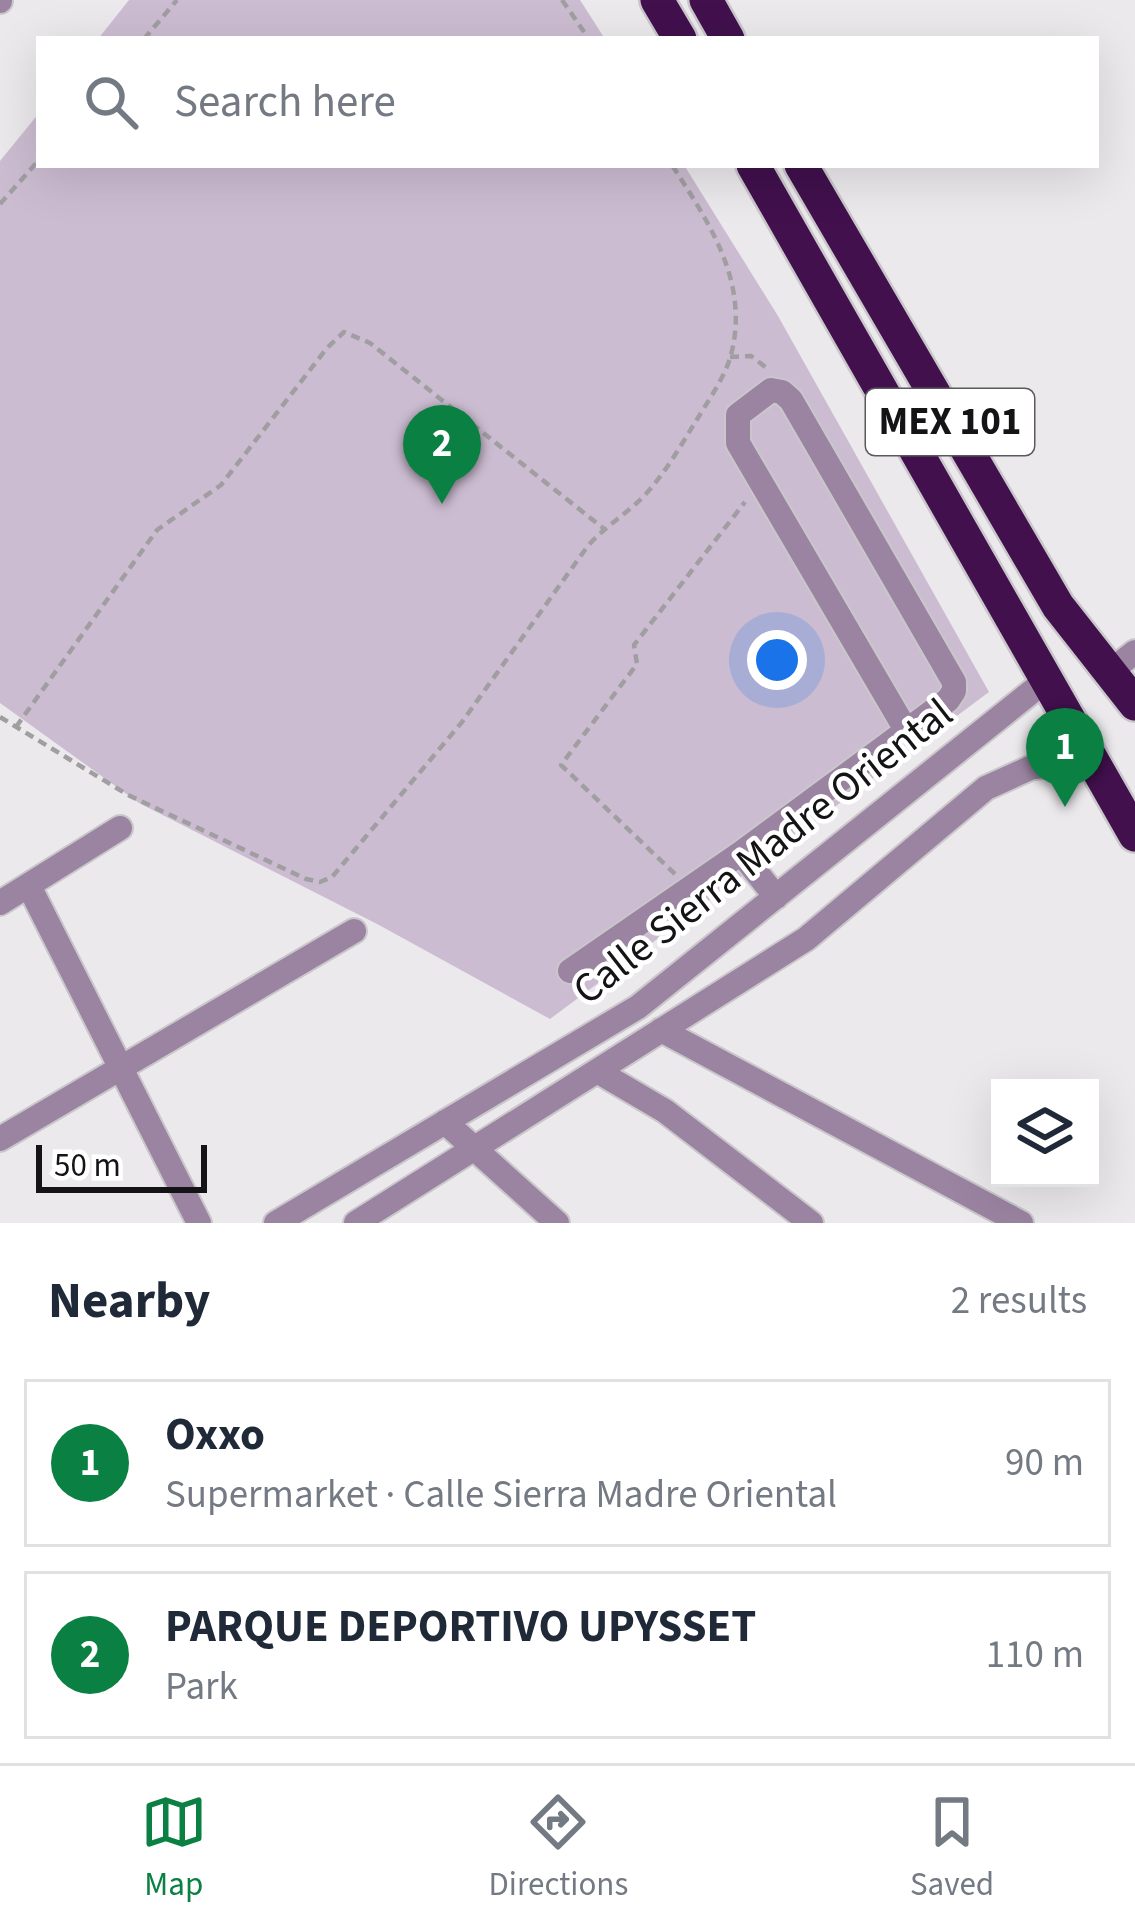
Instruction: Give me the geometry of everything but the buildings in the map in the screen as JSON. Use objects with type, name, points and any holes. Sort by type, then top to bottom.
[{"type":"highway","points":[[657,0],[678,36]]},
{"type":"highway","points":[[706,0],[726,36]]},
{"type":"highway","name":"MEX 101","points":[[755,168],[1135,835]]},
{"type":"highway","name":"MEX 101","points":[[803,168],[1058,606],[1121,662],[1135,704]]},
{"type":"street","points":[[570,971],[741,854],[948,700],[954,691],[790,400],[771,390],[739,415],[737,443],[907,730]]},
{"type":"street","name":"Calle Sierra Madre Oriental","points":[[276,1223],[638,1007],[1045,681]]},
{"type":"street","name":"Calle Sierra Madre Oriental","points":[[356,1223],[806,939],[986,788],[1030,768],[1091,758]]},
{"type":"street","points":[[0,902],[120,828]]},
{"type":"street","points":[[741,854],[776,897]]},
{"type":"street","points":[[29,886],[199,1223]]},
{"type":"street","points":[[0,1139],[354,931]]},
{"type":"street","points":[[661,1030],[1022,1223]]},
{"type":"street","points":[[596,1071],[665,1111],[811,1223]]},
{"type":"street","points":[[446,1122],[556,1223]]},
{"type":"path","points":[[147,36],[177,0]]},
{"type":"path","points":[[562,0],[587,36]]},
{"type":"path","points":[[0,204],[36,163]]},
{"type":"path","points":[[0,718],[128,795],[306,879],[332,878],[462,722],[603,528],[642,498],[674,457],[730,357],[736,318],[728,264],[717,236],[674,168]]},
{"type":"path","points":[[16,728],[157,530],[221,485],[344,332],[370,343],[603,528]]},
{"type":"path","points":[[690,888],[561,765],[638,664],[634,645],[740,506],[762,485]]},
{"type":"shaded area","points":[[129,0],[580,0],[603,36],[100,36]]},
{"type":"shaded area","points":[[36,117],[36,168],[686,168],[778,316],[989,692],[550,1019],[379,925],[139,803],[0,703],[0,161]]},
{"type":"place","name":"PARQUE DEPORTIVO UPYSSET","points":[[442,504]]},
{"type":"place","name":"Oxxo","points":[[1065,807]]}]
